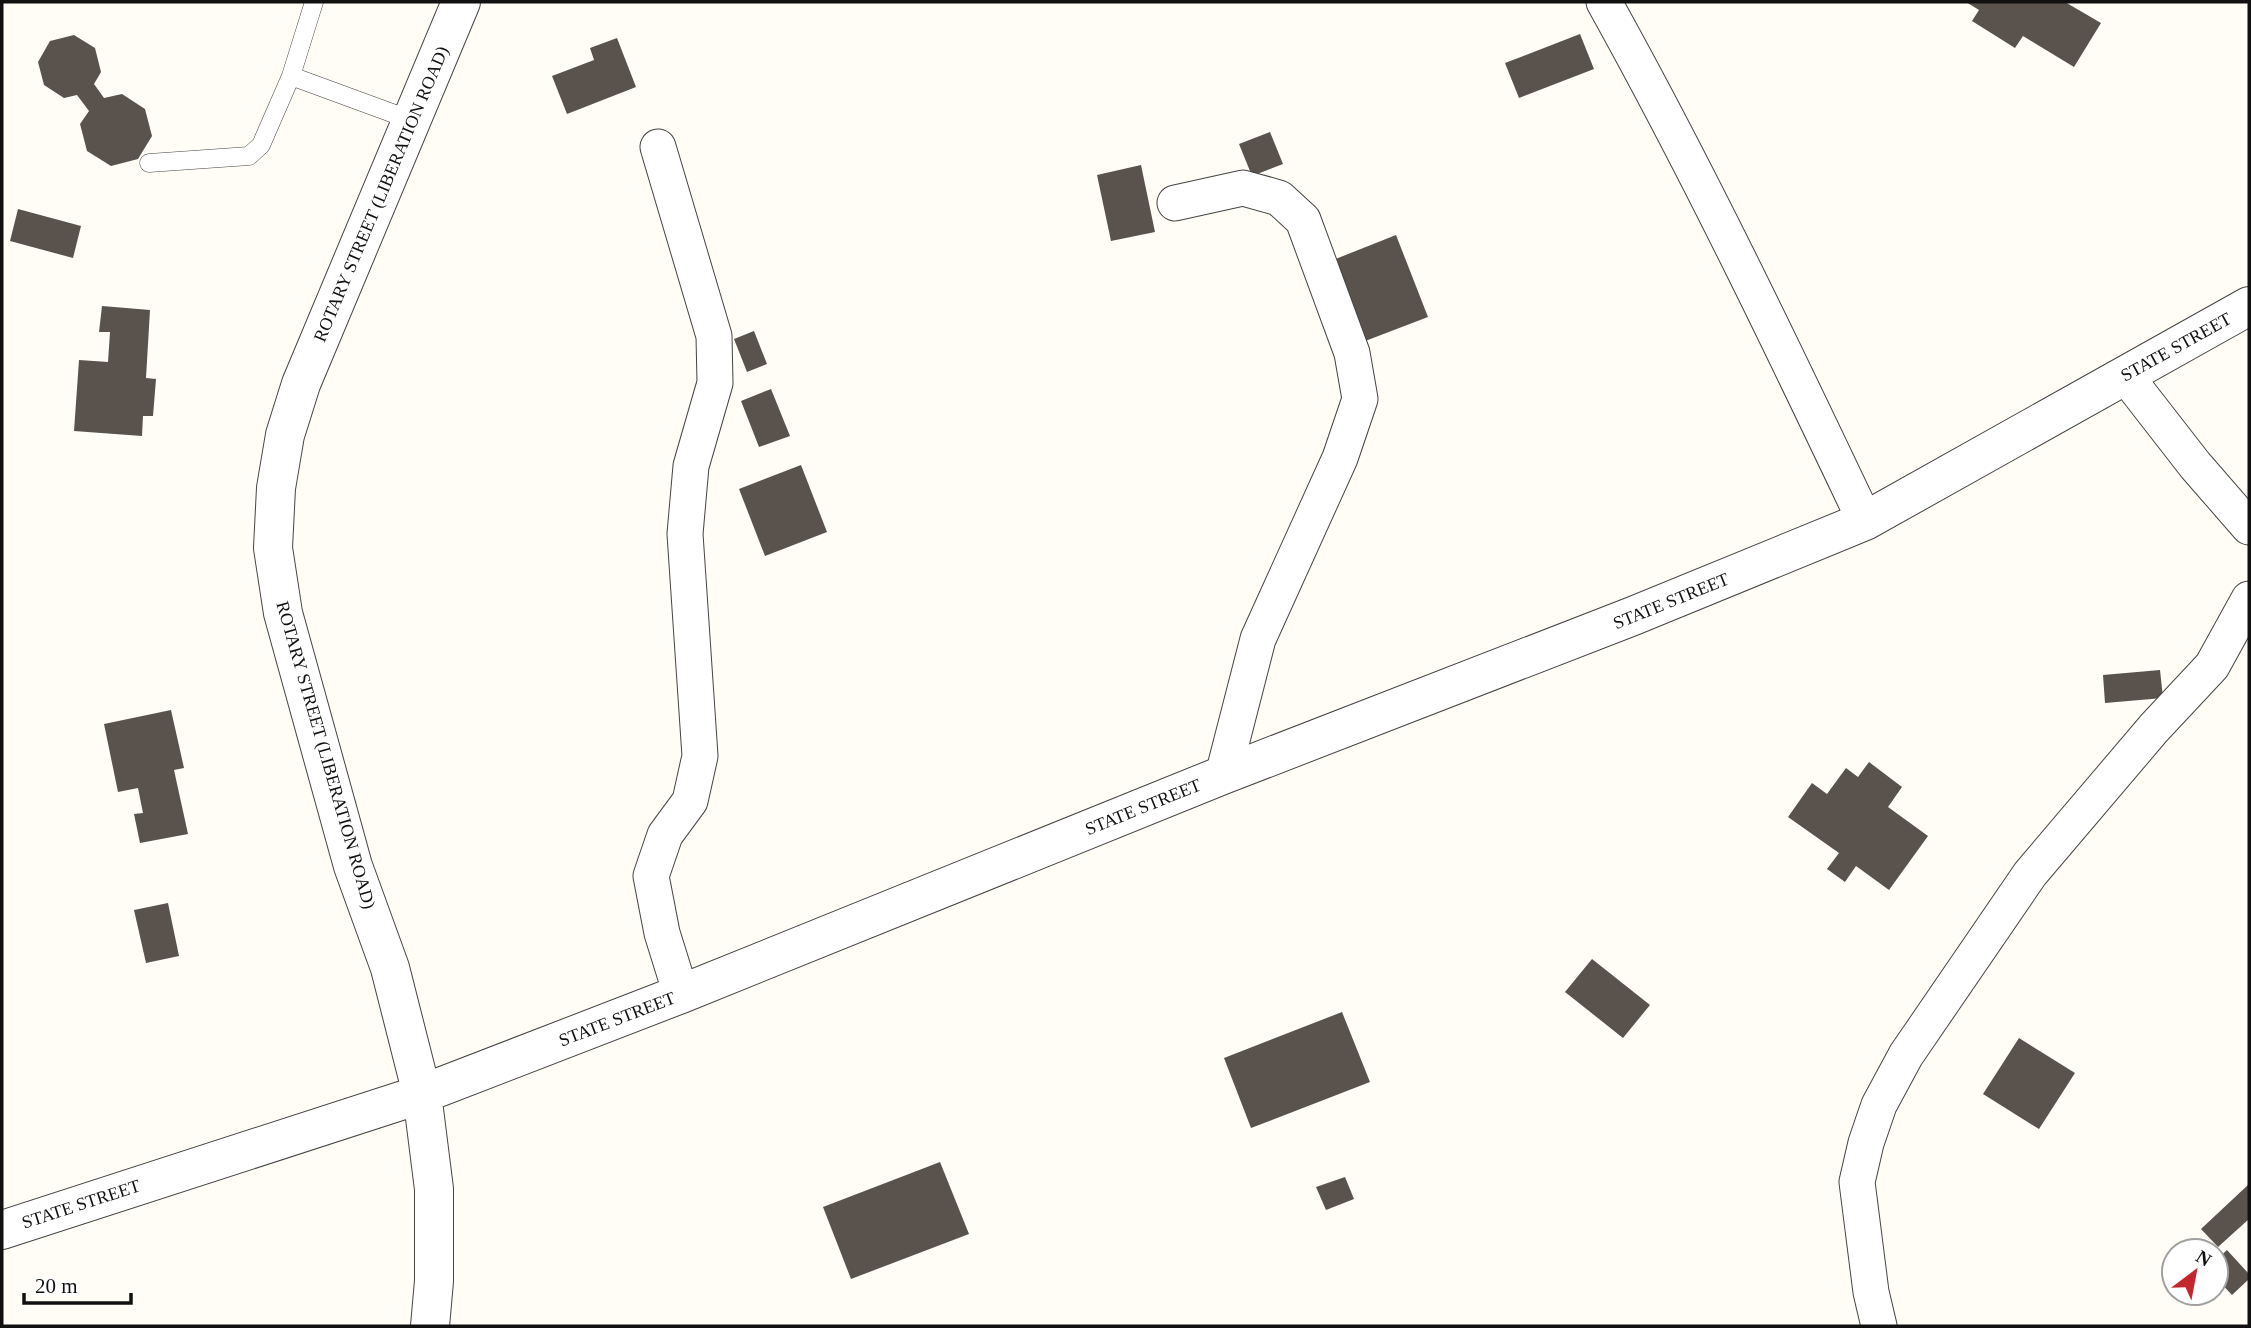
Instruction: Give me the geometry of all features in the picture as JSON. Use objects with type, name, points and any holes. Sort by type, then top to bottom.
[{"type":"street","name":"ROTARY STREET (LIBERATION ROAD)","points":[[430,1326],[434,1281],[434,1189],[422,1094],[390,968],[353,866],[283,613],[273,548],[276,488],[285,435],[301,384],[461,2]]},
{"type":"street","points":[[1604,2],[1721,221],[1865,521]]},
{"type":"street","points":[[658,147],[714,336],[715,383],[691,466],[685,534],[700,755],[690,801],[665,835],[651,876],[662,933],[681,994]]},
{"type":"street","points":[[1175,202],[1243,188],[1279,198],[1303,220],[1352,353],[1360,399],[1340,458],[1258,639],[1223,775]]},
{"type":"street","name":"STATE STREET","points":[[2,1230],[422,1094],[681,994],[1223,775],[1633,617],[1865,521],[2249,306]]},
{"type":"street","points":[[2125,375],[2195,466],[2249,527]]},
{"type":"street","points":[[1879,1326],[1871,1292],[1857,1182],[1879,1105],[1906,1055],[2030,874],[2154,727],[2212,666],[2249,599]]},
{"type":"street","points":[[2212,666],[2249,658]]},
{"type":"lane","points":[[149,163],[249,156],[261,145],[291,76],[314,2]]},
{"type":"lane","points":[[291,76],[411,120]]},
{"type":"building","points":[[1966,2],[2065,2],[2101,23],[2074,67],[2023,36],[2015,48],[1972,21],[1979,10]]},
{"type":"building","points":[[1580,34],[1594,69],[1519,98],[1505,63]]},
{"type":"building","points":[[74,35],[95,48],[101,72],[94,84],[104,98],[122,94],[145,109],[152,136],[138,159],[111,166],[87,151],[80,124],[89,111],[77,95],[64,98],[44,85],[38,62],[50,41]]},
{"type":"building","points":[[617,38],[636,87],[567,114],[552,76],[594,60],[590,48]]},
{"type":"building","points":[[1270,132],[1283,164],[1252,176],[1239,144]]},
{"type":"building","points":[[1141,165],[1155,232],[1111,241],[1097,175]]},
{"type":"building","points":[[18,209],[81,226],[73,258],[10,241]]},
{"type":"building","points":[[1396,235],[1428,317],[1360,343],[1328,262]]},
{"type":"building","points":[[102,306],[150,310],[146,378],[156,379],[153,416],[143,416],[142,436],[74,431],[79,360],[108,362],[110,332],[99,332]]},
{"type":"building","points":[[754,331],[767,364],[747,372],[734,339]]},
{"type":"building","points":[[771,389],[790,436],[759,447],[741,401]]},
{"type":"building","points":[[801,465],[827,532],[765,556],[739,489]]},
{"type":"building","points":[[2160,670],[2163,698],[2105,703],[2103,675]]},
{"type":"building","points":[[171,710],[184,768],[174,770],[188,834],[140,843],[134,814],[143,813],[138,788],[118,792],[104,724]]},
{"type":"building","points":[[1869,762],[1902,787],[1888,807],[1928,836],[1889,890],[1856,866],[1845,882],[1827,869],[1839,853],[1788,817],[1812,783],[1827,794],[1846,768],[1858,777]]},
{"type":"building","points":[[168,903],[179,956],[146,963],[134,910]]},
{"type":"building","points":[[1592,959],[1650,1005],[1623,1038],[1565,992]]},
{"type":"building","points":[[1342,1012],[1370,1082],[1251,1128],[1224,1058]]},
{"type":"building","points":[[2019,1038],[2075,1073],[2039,1129],[1983,1094]]},
{"type":"building","points":[[940,1162],[969,1234],[851,1279],[823,1207]]},
{"type":"building","points":[[1345,1177],[1354,1199],[1326,1210],[1316,1187]]},
{"type":"building","points":[[2249,1184],[2249,1219],[2229,1237],[2209,1237],[2201,1229]]},
{"type":"building","points":[[2230,1253],[2249,1274],[2249,1279],[2232,1295]]}]
